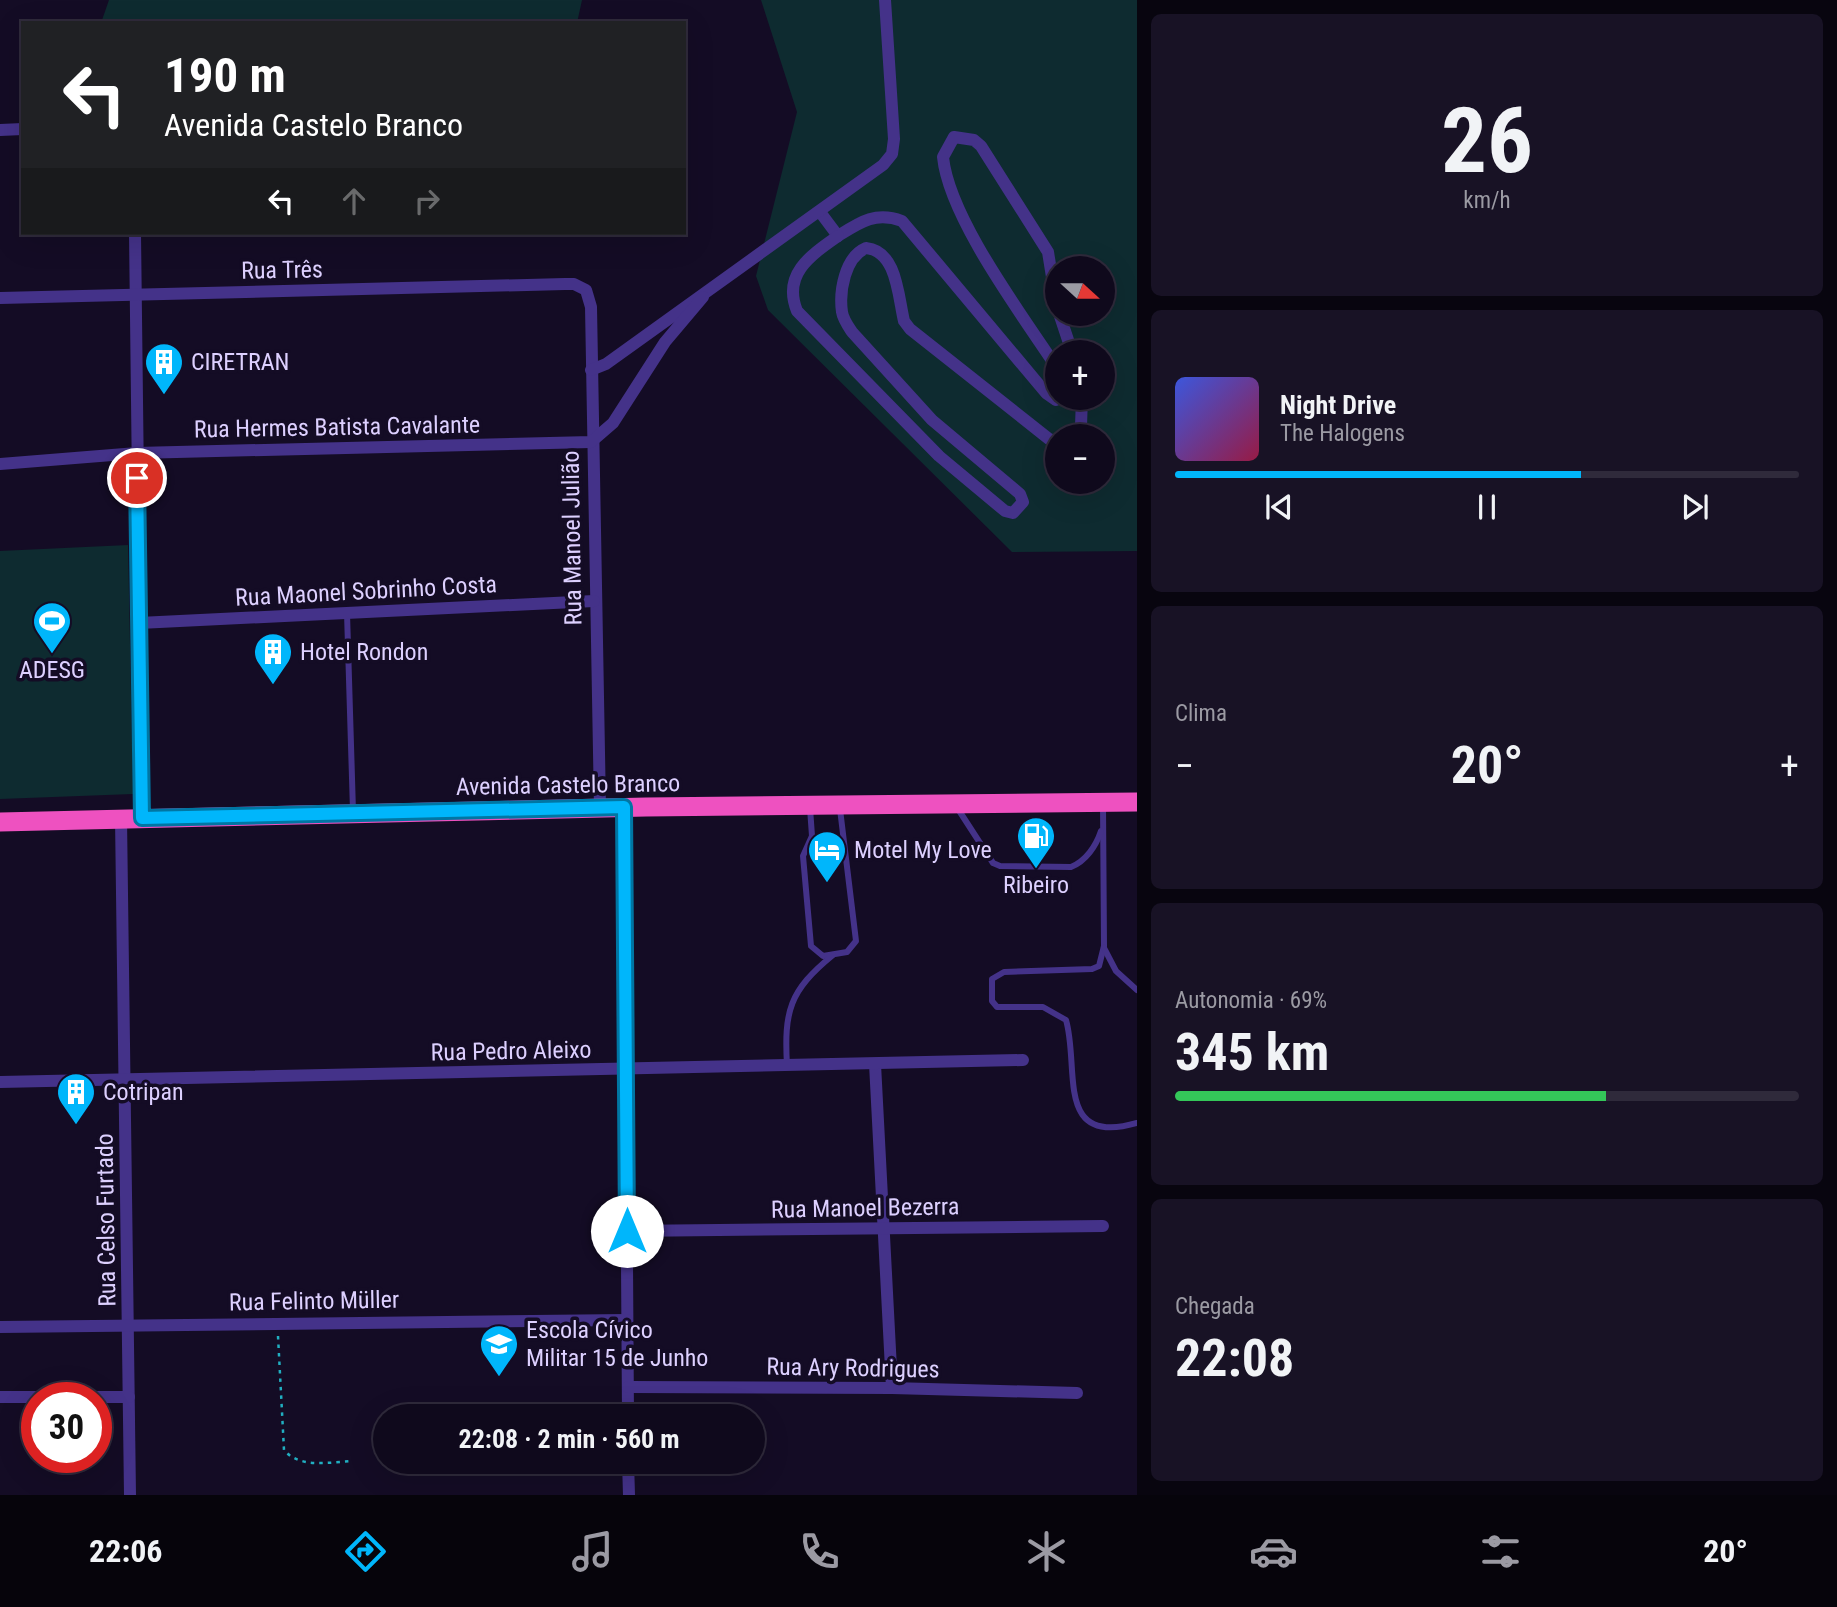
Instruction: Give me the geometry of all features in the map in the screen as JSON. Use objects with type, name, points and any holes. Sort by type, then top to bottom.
[{"type":"highway","name":"Avenida Castelo Branco","points":[[0,822],[624,807],[954,804],[1103,812],[1137,802]]},
{"type":"street","points":[[591,370],[606,364],[703,297],[883,165],[892,154],[894,139],[885,0]]},
{"type":"street","points":[[0,130],[21,129]]},
{"type":"street","points":[[1045,350],[991,268],[953,194],[943,158],[954,137],[974,140],[981,146],[1033,223],[1049,256]]},
{"type":"street","points":[[820,212],[838,236]]},
{"type":"street","points":[[1045,392],[902,221],[881,216],[867,218],[808,257],[798,269],[792,292],[797,311],[939,456],[1005,511],[1013,513],[1020,509],[1023,502],[1020,494],[932,420],[852,332],[842,315],[842,295],[852,259],[866,248],[876,249],[885,256],[904,321],[910,329],[1045,436]]},
{"type":"street","points":[[135,235],[142,818]]},
{"type":"street","name":"Rua Três","points":[[0,298],[565,284]]},
{"type":"street","name":"Rua Manoel Julião","points":[[565,284],[580,286],[589,297],[600,808]]},
{"type":"street","points":[[591,442],[612,423],[665,342],[703,297]]},
{"type":"street","name":"Rua Hermes Batista Cavalante","points":[[0,464],[136,453],[591,442]]},
{"type":"street","name":"Rua Maonel Sobrinho Costa","points":[[139,623],[594,601]]},
{"type":"street","points":[[624,807],[628,1404]]},
{"type":"street","name":"Rua Celso Furtado","points":[[121,818],[130,1495]]},
{"type":"street","name":"Rua Pedro Aleixo","points":[[0,1082],[1023,1060]]},
{"type":"street","points":[[875,1064],[892,1388]]},
{"type":"street","name":"Rua Manoel Bezerra","points":[[627,1231],[1103,1226]]},
{"type":"street","name":"Rua Felinto Müller","points":[[0,1327],[628,1320]]},
{"type":"street","name":"Rua Ary Rodrigues","points":[[628,1387],[892,1388],[1077,1393]]},
{"type":"street","points":[[0,1397],[129,1397]]},
{"type":"street","points":[[628,1474],[629,1495]]},
{"type":"lane","points":[[346,613],[353,813]]},
{"type":"lane","points":[[954,804],[969,822],[993,863],[1000,866],[1071,867],[1080,863],[1100,836],[1103,812]]},
{"type":"lane","points":[[810,806],[812,836],[803,856],[811,946],[823,956],[847,952],[856,941],[840,806]]},
{"type":"lane","points":[[1103,812],[1104,946],[1099,966],[1092,970],[996,974],[991,983],[992,1001],[1003,1007],[1043,1007],[1066,1020],[1070,1035],[1074,1098],[1079,1114],[1090,1124],[1107,1127],[1137,1123]]},
{"type":"lane","points":[[1104,946],[1116,971],[1137,990]]},
{"type":"lane","points":[[787,1066],[784,1027],[788,1012],[808,979],[834,955]]},
{"type":"path","points":[[278,1322],[284,1450],[292,1459],[302,1462],[353,1461]]},
{"type":"green space","points":[[109,0],[582,0],[577,21],[102,21]]},
{"type":"green space","points":[[761,0],[1137,0],[1137,551],[1012,552],[768,310],[756,276],[797,112]]},
{"type":"green space","points":[[128,545],[133,794],[0,799],[0,551]]},
{"type":"place","name":"CIRETRAN","points":[[164,396]]},
{"type":"place","name":"ADESG","points":[[52,655]]},
{"type":"place","name":"Hotel Rondon","points":[[273,686]]},
{"type":"place","name":"Ribeiro","points":[[1036,870]]},
{"type":"place","name":"Motel My Love","points":[[827,884]]},
{"type":"place","name":"Cotripan","points":[[76,1126]]},
{"type":"place","name":"Escola Cívico Militar 15 de Junho","points":[[499,1378]]},
{"type":"route","points":[[137,478],[142,818],[624,807],[627,1231]]}]
